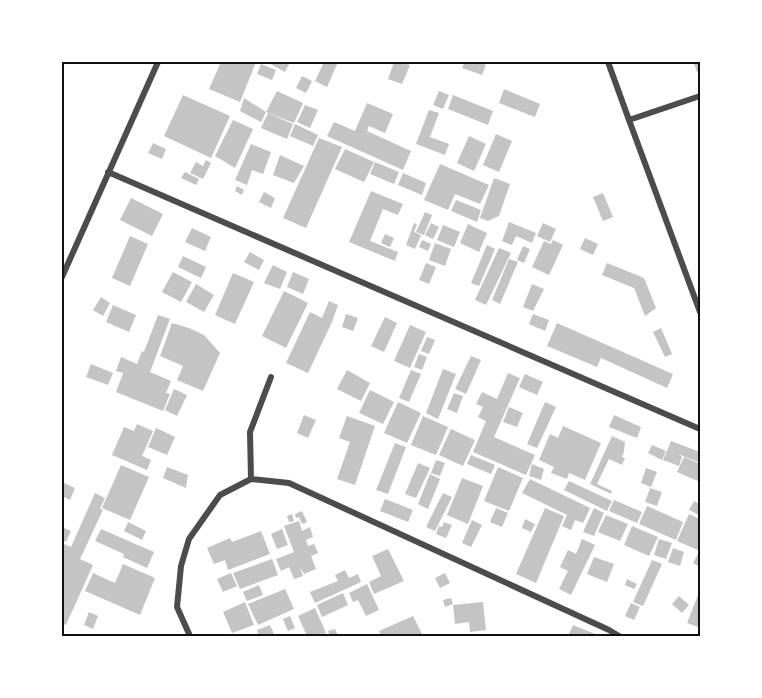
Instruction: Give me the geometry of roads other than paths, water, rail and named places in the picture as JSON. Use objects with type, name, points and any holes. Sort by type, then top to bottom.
[{"type":"street","points":[[62,277],[158,62]]},
{"type":"street","points":[[608,62],[698,299],[700,312]]},
{"type":"street","points":[[629,120],[700,96]]},
{"type":"street","points":[[108,172],[700,429]]},
{"type":"street","points":[[251,479],[250,432],[271,377]]},
{"type":"street","points":[[190,636],[177,607],[181,566],[189,539],[220,495],[251,479],[289,483],[619,636]]}]
